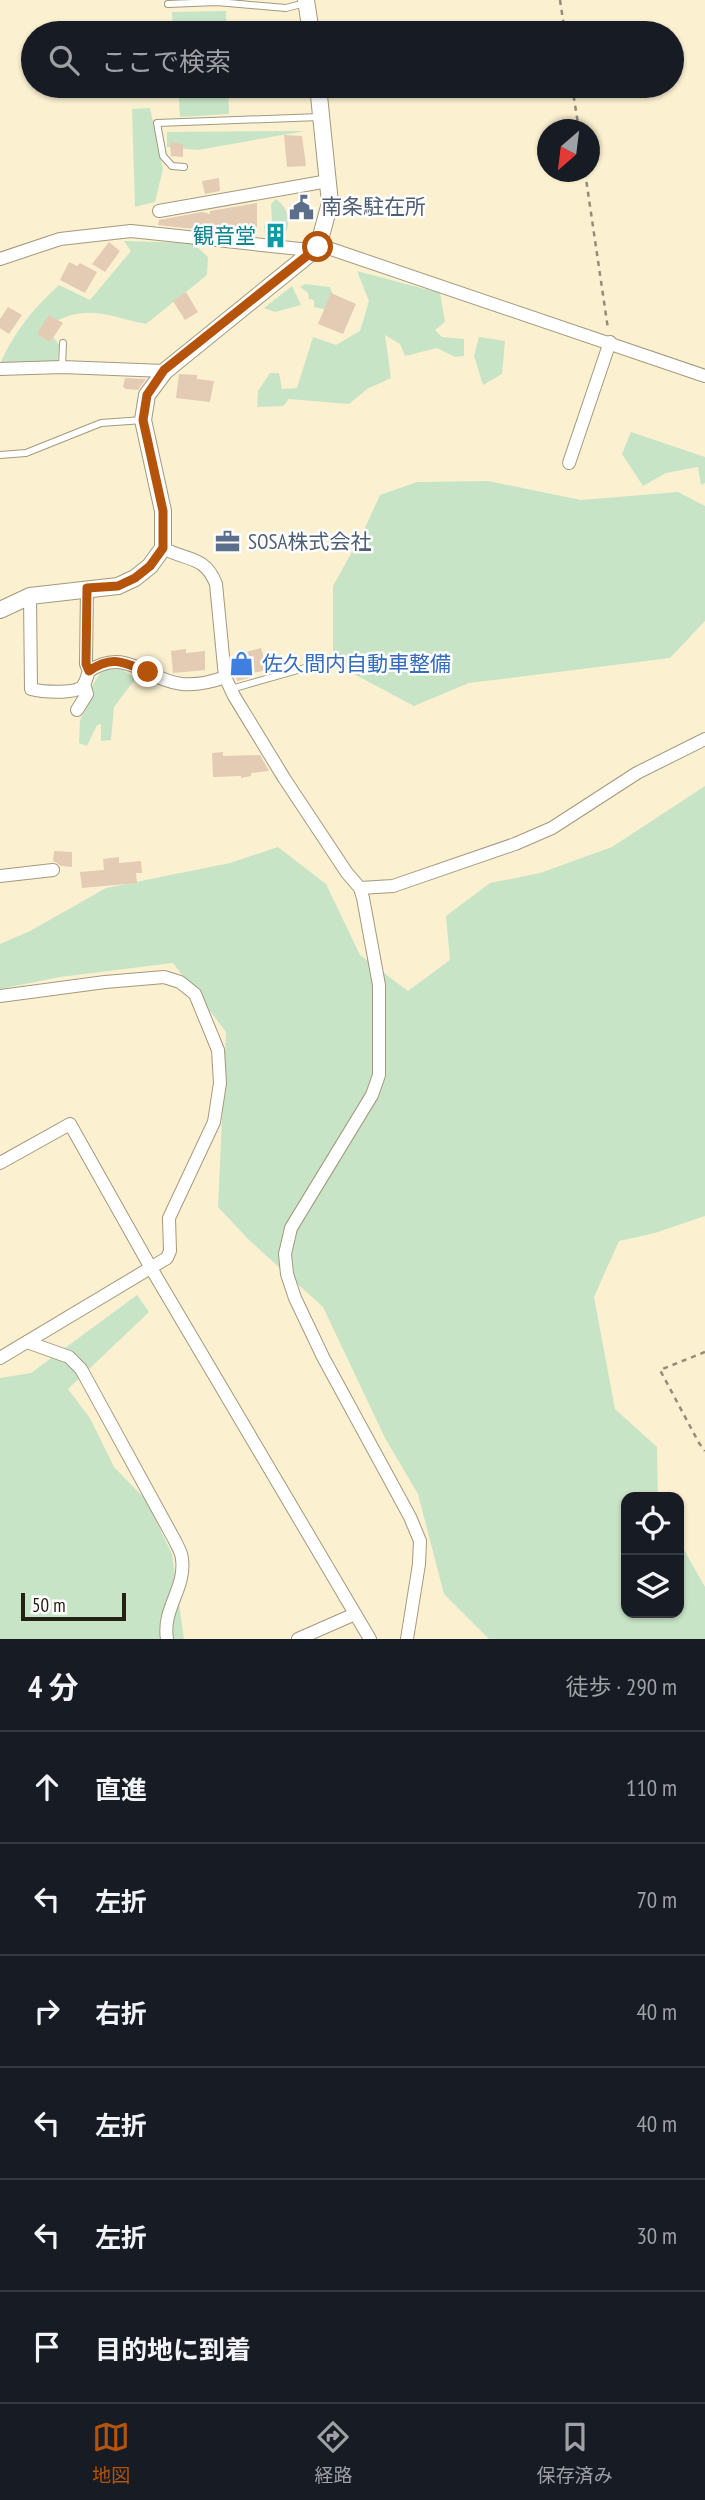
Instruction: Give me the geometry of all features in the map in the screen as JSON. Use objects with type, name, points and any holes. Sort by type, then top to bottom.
[{"type":"street","points":[[306,1],[309,21]]},
{"type":"street","points":[[0,610],[30,596],[118,586],[135,578],[150,566],[163,548],[163,511],[143,420],[147,395],[164,370],[318,247],[326,226],[330,203],[320,98]]},
{"type":"street","points":[[159,211],[328,181]]},
{"type":"street","points":[[0,259],[60,239],[131,231],[300,248],[318,247],[377,264],[705,376]]},
{"type":"street","points":[[569,463],[610,342]]},
{"type":"street","points":[[0,369],[164,370]]},
{"type":"street","points":[[163,548],[178,556],[196,559],[211,571],[216,584],[228,683],[284,778],[347,873],[360,888],[379,985],[379,1075],[372,1095],[291,1228],[285,1254],[287,1273],[295,1298],[420,1541],[407,1639]]},
{"type":"street","points":[[87,588],[86,664],[89,671]]},
{"type":"street","points":[[30,596],[32,689],[79,689],[89,671],[104,662],[117,660],[181,684],[228,683]]},
{"type":"street","points":[[77,710],[87,694],[84,684]]},
{"type":"street","points":[[360,888],[393,887],[515,844],[552,828],[637,773],[705,739]]},
{"type":"street","points":[[0,876],[53,870]]},
{"type":"street","points":[[0,996],[105,982],[164,978],[180,982],[194,994],[218,1050],[220,1083],[214,1122],[169,1218],[170,1251],[167,1258],[0,1358]]},
{"type":"street","points":[[0,1163],[70,1124],[151,1268],[370,1639]]},
{"type":"street","points":[[27,1342],[69,1357],[81,1369],[183,1558],[181,1582],[171,1602],[165,1625],[167,1639]]},
{"type":"street","points":[[298,1639],[355,1614]]},
{"type":"lane","points":[[168,5],[217,2],[286,8],[306,1]]},
{"type":"lane","points":[[184,167],[172,166],[163,156],[157,123],[322,117]]},
{"type":"lane","points":[[62,368],[63,343]]},
{"type":"lane","points":[[0,445],[1,455],[26,453],[101,423],[143,420]]},
{"type":"lane","points":[[228,683],[340,658]]},
{"type":"path","points":[[560,0],[563,21]]},
{"type":"path","points":[[574,98],[577,119]]},
{"type":"path","points":[[586,182],[610,342]]},
{"type":"path","points":[[705,1352],[660,1370],[705,1451]]},
{"type":"green space","points":[[226,11],[226,21],[172,21],[172,12]]},
{"type":"green space","points":[[179,98],[228,98],[229,114],[180,117]]},
{"type":"green space","points":[[150,108],[163,169],[155,202],[135,207],[132,109]]},
{"type":"green space","points":[[305,131],[198,150],[167,147],[167,132]]},
{"type":"green space","points":[[276,199],[285,209],[288,220],[281,245],[266,242],[264,226],[272,221],[271,204]]},
{"type":"green space","points":[[124,241],[193,243],[208,257],[207,275],[146,324],[84,313],[60,319],[46,327],[59,345],[57,364],[0,364],[25,322],[59,285],[90,300],[131,251]]},
{"type":"green space","points":[[357,271],[440,293],[445,322],[435,330],[442,337],[464,339],[464,356],[455,357],[437,348],[405,356],[400,344],[385,335],[391,378],[367,389],[349,404],[289,399],[283,406],[257,407],[258,391],[270,373],[279,373],[282,389],[297,388],[313,337],[336,345],[360,331],[369,301]]},
{"type":"green space","points":[[305,284],[330,287],[335,300],[324,309],[314,307],[314,300],[309,299],[308,293],[300,287]]},
{"type":"green space","points":[[292,286],[301,305],[275,312],[264,308]]},
{"type":"green space","points":[[479,337],[505,341],[502,374],[483,385],[474,356]]},
{"type":"green space","points":[[631,432],[705,457],[705,483],[701,485],[698,467],[666,473],[643,486],[622,454]]},
{"type":"green space","points":[[488,481],[581,500],[678,492],[705,506],[705,621],[670,658],[469,683],[414,706],[354,674],[333,657],[333,586],[380,495],[417,482]]},
{"type":"green space","points":[[121,669],[136,678],[114,707],[111,740],[101,741],[101,724],[97,725],[87,746],[79,743],[80,720],[91,699],[89,691],[102,670]]},
{"type":"green space","points":[[705,786],[705,1216],[655,1233],[619,1241],[594,1297],[615,1409],[657,1447],[658,1492],[621,1492],[621,1618],[684,1618],[684,1550],[705,1587],[705,1639],[489,1639],[444,1594],[418,1494],[385,1438],[323,1307],[249,1240],[218,1207],[226,1032],[173,963],[60,977],[0,989],[0,944],[30,931],[106,888],[230,863],[278,847],[326,884],[360,955],[408,991],[450,960],[446,916],[490,883],[540,873],[612,847]]},
{"type":"green space","points":[[137,1295],[149,1312],[68,1389],[90,1418],[114,1467],[146,1500],[172,1554],[184,1639],[0,1639],[0,1378],[31,1373]]},
{"type":"building","points":[[284,135],[302,136],[306,166],[287,167]]},
{"type":"building","points":[[170,142],[183,144],[183,157],[171,156]]},
{"type":"building","points":[[219,178],[220,191],[205,194],[202,181]]},
{"type":"building","points":[[257,203],[257,236],[158,225],[159,220],[202,212],[210,214],[210,211]]},
{"type":"building","points":[[109,242],[120,251],[105,272],[92,264]]},
{"type":"building","points":[[69,262],[77,266],[80,263],[97,272],[85,293],[60,280]]},
{"type":"building","points":[[186,292],[198,312],[185,320],[173,301]]},
{"type":"building","points":[[331,293],[356,304],[343,334],[318,324]]},
{"type":"building","points":[[8,307],[22,315],[9,334],[0,328],[0,319]]},
{"type":"building","points":[[49,315],[63,323],[50,342],[37,334]]},
{"type":"building","points":[[179,374],[197,375],[197,379],[214,381],[210,402],[176,398]]},
{"type":"building","points":[[125,378],[146,379],[138,390],[123,387]]},
{"type":"building","points":[[261,648],[267,670],[248,674],[249,678],[237,681],[232,658]]},
{"type":"building","points":[[186,649],[186,653],[205,651],[205,670],[173,673],[171,651]]},
{"type":"building","points":[[223,752],[223,756],[260,755],[269,771],[251,773],[251,776],[241,778],[213,777],[212,753]]},
{"type":"building","points":[[54,851],[72,852],[72,867],[61,866],[53,861]]},
{"type":"building","points":[[119,857],[119,863],[141,861],[142,873],[136,873],[137,883],[82,888],[80,872],[104,870],[103,859]]},
{"type":"place","name":"南条駐在所","points":[[301,207]]},
{"type":"place","name":"観音堂","points":[[276,236]]},
{"type":"place","name":"SOSA株式会社","points":[[228,542]]},
{"type":"place","name":"佐久間内自動車整備","points":[[242,664]]},
{"type":"route","points":[[148,672],[117,660],[104,662],[89,671],[86,664],[87,588],[118,586],[135,578],[150,566],[163,548],[163,511],[143,420],[147,395],[164,370],[318,247]]}]
